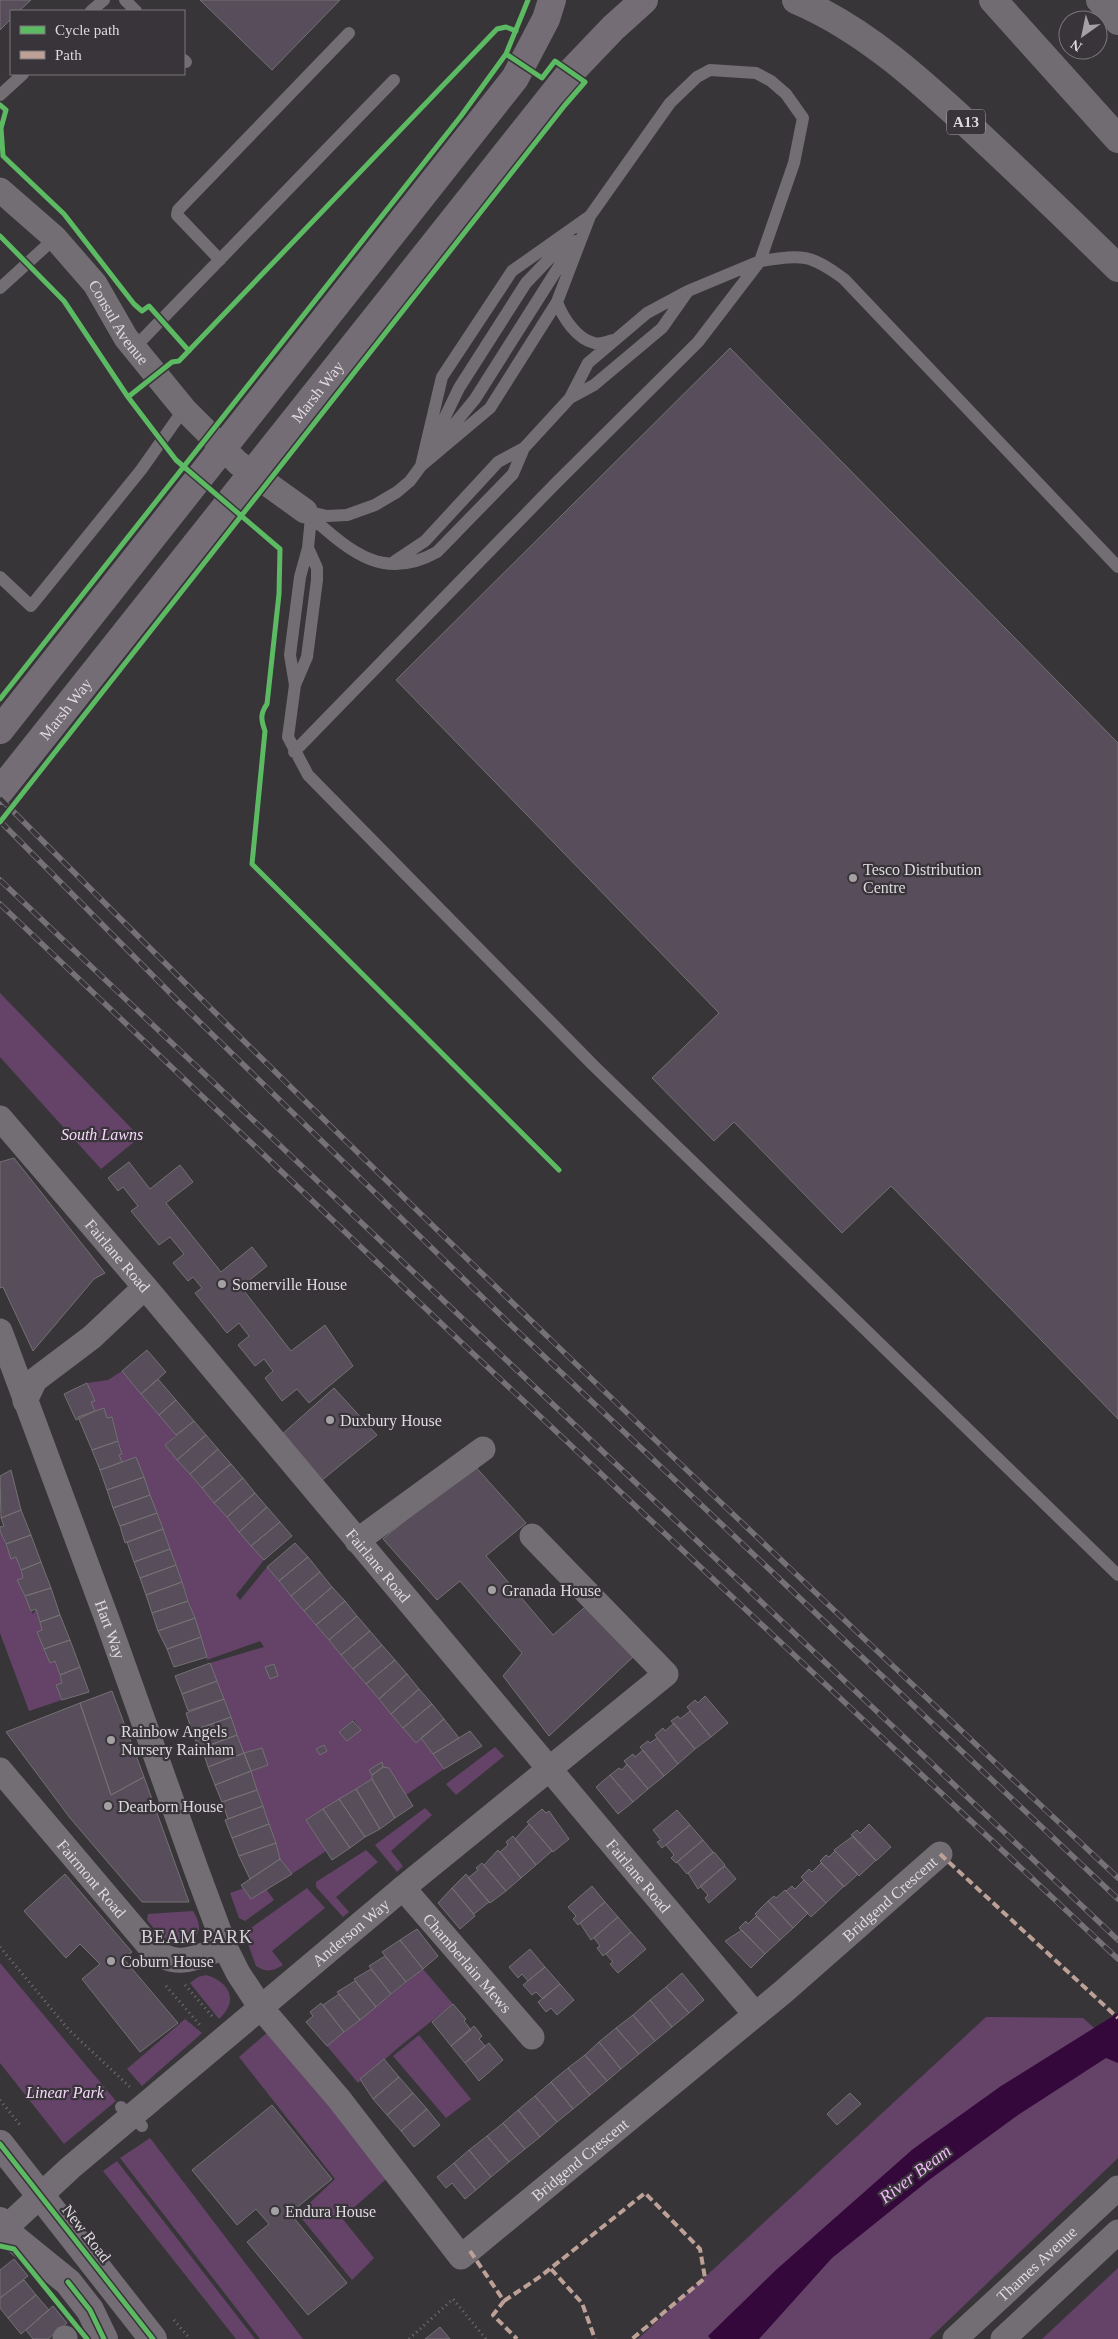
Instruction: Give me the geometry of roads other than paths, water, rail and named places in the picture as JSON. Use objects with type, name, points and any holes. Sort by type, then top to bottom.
[{"type":"highway","name":"A13","points":[[796,0],[838,20],[906,71],[949,107],[1118,268]]},
{"type":"highway","points":[[993,0],[1118,139]]},
{"type":"highway","points":[[1100,0],[1118,21]]},
{"type":"main road","points":[[0,730],[515,78],[546,19],[552,0]]},
{"type":"main road","name":"Marsh Way","points":[[0,791],[570,73],[613,28],[644,0]]},
{"type":"main road","name":"New Road","points":[[0,2144],[153,2339]]},
{"type":"main road","points":[[2,2228],[68,2282],[90,2310],[104,2339]]},
{"type":"street","name":"Consul Avenue","points":[[0,190],[55,238],[95,284],[134,348],[184,409],[238,463],[308,514]]},
{"type":"street","name":"Fairlane Road","points":[[0,1118],[145,1287],[755,2014]]},
{"type":"street","points":[[25,1401],[35,1380],[92,1336],[145,1287]]},
{"type":"street","name":"Hart Way","points":[[0,1331],[226,1947],[238,1973],[261,2008]]},
{"type":"street","points":[[357,1541],[484,1449]]},
{"type":"street","name":"Anderson Way","points":[[2,2228],[131,2117],[163,2099],[261,2008],[403,1888],[666,1674],[532,1536]]},
{"type":"street","name":"Fairmont Road","points":[[5,1783],[150,1947],[161,1957],[182,1961],[226,1947]]},
{"type":"street","name":"Bridgend Crescent","points":[[261,2008],[339,2099],[461,2258],[783,1992],[940,1854]]},
{"type":"street","name":"Chamberlain Mews","points":[[403,1888],[532,2037]]},
{"type":"street","name":"Thames Avenue","points":[[955,2339],[1118,2188]]},
{"type":"street","name":"Thames Avenue","points":[[1003,2339],[1118,2232]]},
{"type":"lane","points":[[92,10],[104,0]]},
{"type":"lane","points":[[125,0],[135,10]]},
{"type":"lane","points":[[220,260],[177,215],[178,210],[349,33]]},
{"type":"lane","points":[[294,752],[555,484],[698,342],[760,261],[794,163],[803,118],[786,94],[771,81],[756,73],[710,70],[697,76],[670,103],[590,216],[475,399],[422,466],[397,492],[375,506],[347,515],[327,516],[308,514]]},
{"type":"lane","points":[[0,95],[22,75]]},
{"type":"lane","points":[[134,348],[394,80]]},
{"type":"lane","points":[[422,466],[490,408],[557,302],[590,216]]},
{"type":"lane","points":[[422,466],[459,388],[526,283],[590,216]]},
{"type":"lane","points":[[422,466],[442,377],[512,271],[590,216]]},
{"type":"lane","points":[[0,288],[55,238]]},
{"type":"lane","points":[[390,564],[404,556],[424,540],[498,462],[524,448],[570,398],[588,363],[647,313],[688,291],[760,261],[786,257],[808,257],[821,262],[844,279],[1118,567]]},
{"type":"lane","points":[[570,398],[594,385],[662,328],[688,291]]},
{"type":"lane","points":[[557,302],[561,313],[582,337],[592,343],[600,344],[616,339]]},
{"type":"lane","points":[[0,577],[31,606],[141,470],[184,409]]},
{"type":"lane","points":[[308,514],[350,550],[373,562],[390,564],[424,560],[437,552],[513,474],[524,448]]},
{"type":"lane","points":[[295,685],[290,655],[300,577],[308,548],[308,514]]},
{"type":"lane","points":[[308,548],[317,568],[317,580],[307,657],[295,685],[288,737],[294,752],[308,774],[593,1065],[1118,1575]]},
{"type":"water","name":"River Beam","points":[[1118,2013],[1118,2063],[1106,2058],[1018,2115],[929,2180],[832,2258],[759,2339],[711,2339],[708,2336],[777,2269],[913,2149],[1001,2086]]},
{"type":"railway","points":[[0,798],[137,936],[414,1208],[835,1611],[1118,1878]]},
{"type":"railway","points":[[0,821],[180,1003],[512,1326],[1118,1899]]},
{"type":"railway","points":[[0,880],[1118,1940]]},
{"type":"railway","points":[[0,904],[464,1345],[1118,1959]]},
{"type":"place","name":"Tesco Distribution Centre","points":[[853,878]]},
{"type":"place","name":"Somerville House","points":[[222,1284]]},
{"type":"place","name":"Duxbury House","points":[[330,1420]]},
{"type":"place","name":"Granada House","points":[[492,1590]]},
{"type":"place","name":"Rainbow Angels Nursery Rainham","points":[[111,1740]]},
{"type":"place","name":"Dearborn House","points":[[108,1806]]},
{"type":"place","name":"Coburn House","points":[[111,1961]]},
{"type":"place","name":"Endura House","points":[[275,2211]]},
{"type":"district","name":"BEAM PARK","points":[[197,1937]]},
{"type":"park label","name":"South Lawns","points":[[102,1134]]},
{"type":"park label","name":"Linear Park","points":[[65,2092]]}]
